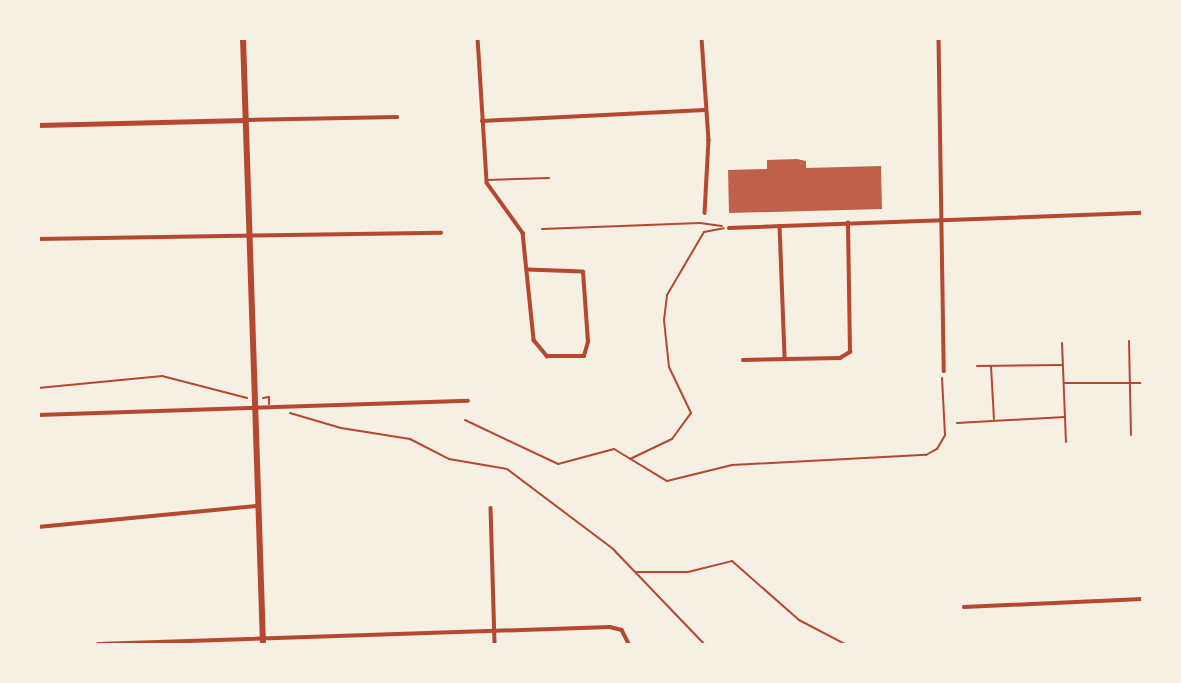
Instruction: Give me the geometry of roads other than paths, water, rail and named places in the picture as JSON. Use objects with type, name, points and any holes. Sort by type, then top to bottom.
[{"type":"main road","points":[[243,38],[247,234],[263,642]]},
{"type":"street","points":[[478,38],[486,180],[523,233],[536,347],[554,358],[581,358],[588,352],[587,285],[583,272],[528,270]]},
{"type":"street","points":[[702,38],[709,140],[705,213]]},
{"type":"street","points":[[939,38],[944,371]]},
{"type":"street","points":[[482,121],[705,110]]},
{"type":"street","points":[[38,125],[397,117]]},
{"type":"street","points":[[729,228],[1143,213]]},
{"type":"street","points":[[743,360],[847,355],[852,347],[848,223]]},
{"type":"street","points":[[780,226],[785,359]]},
{"type":"street","points":[[38,239],[441,233]]},
{"type":"street","points":[[38,415],[468,401]]},
{"type":"street","points":[[38,527],[257,506]]},
{"type":"street","points":[[491,508],[495,645]]},
{"type":"street","points":[[964,607],[1143,599]]},
{"type":"street","points":[[98,645],[263,642],[495,631],[622,630],[629,645]]},
{"type":"lane","points":[[486,180],[549,178]]},
{"type":"lane","points":[[1129,341],[1131,436]]},
{"type":"lane","points":[[1062,343],[1066,442]]},
{"type":"lane","points":[[977,366],[1063,365]]},
{"type":"lane","points":[[991,366],[994,421]]},
{"type":"lane","points":[[1064,383],[1143,383]]},
{"type":"lane","points":[[957,423],[1065,417]]}]
